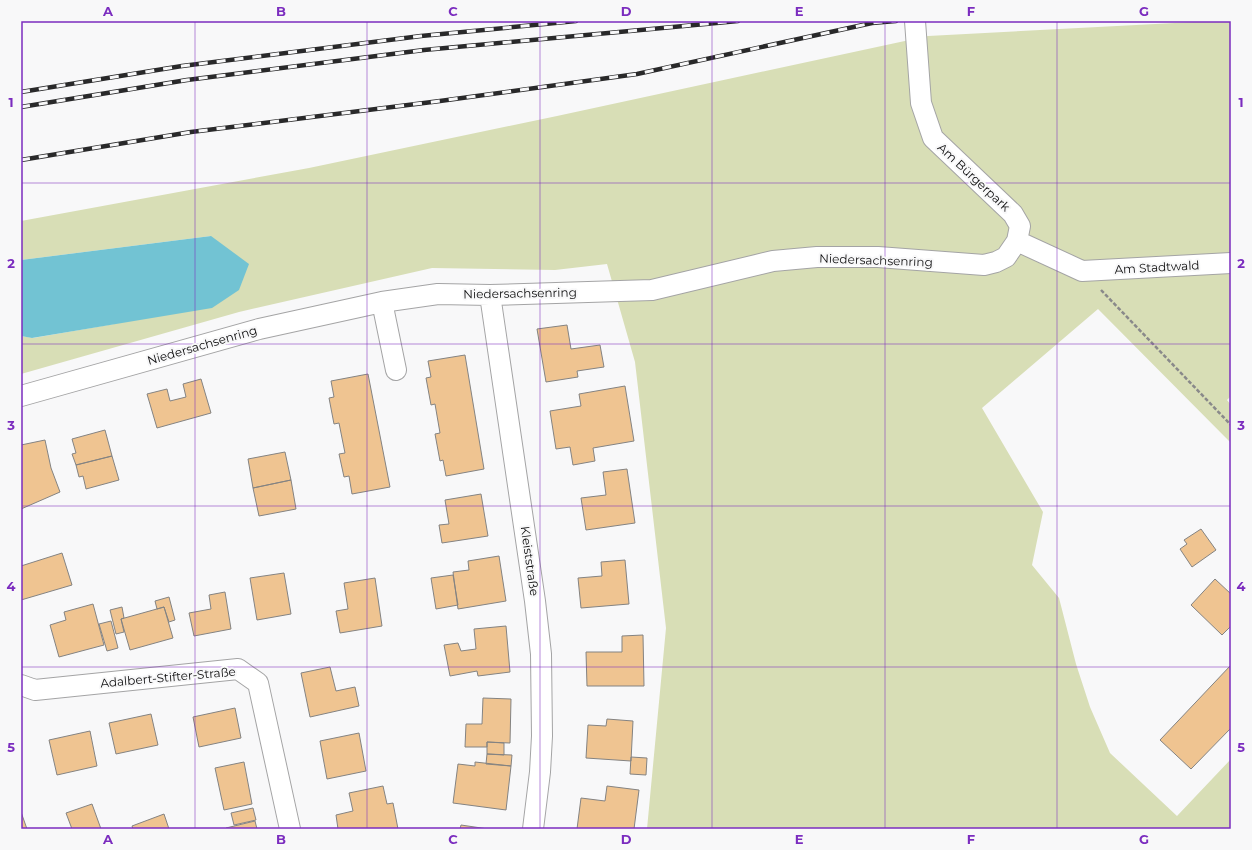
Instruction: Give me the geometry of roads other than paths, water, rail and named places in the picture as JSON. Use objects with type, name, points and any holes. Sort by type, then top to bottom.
[{"type":"street","name":"Am Bürgerpark","points":[[915,21],[921,103],[933,138],[1013,214],[1020,226],[1017,241]]},
{"type":"street","name":"Am Stadtwald","points":[[1017,241],[1082,271],[1231,263]]},
{"type":"street","name":"Niedersachsenring","points":[[21,396],[259,329],[382,302],[438,294],[490,295],[652,290],[772,261],[817,257],[878,257],[984,265],[996,262],[1006,257],[1017,241]]},
{"type":"street","name":"Kleiststraße","points":[[490,295],[533,586],[541,654],[542,744],[533,829]]},
{"type":"street","points":[[382,302],[396,370]]},
{"type":"street","name":"Adalbert-Stifter-Straße","points":[[21,685],[34,690],[238,669],[258,683],[290,829]]},
{"type":"water","points":[[211,236],[249,264],[239,290],[212,308],[32,338],[21,336],[21,260]]},
{"type":"railway","points":[[21,92],[182,66],[421,36],[576,21]]},
{"type":"railway","points":[[21,107],[187,80],[424,50],[738,21]]},
{"type":"railway","points":[[21,160],[191,132],[440,101],[637,74],[872,23],[896,21]]}]
